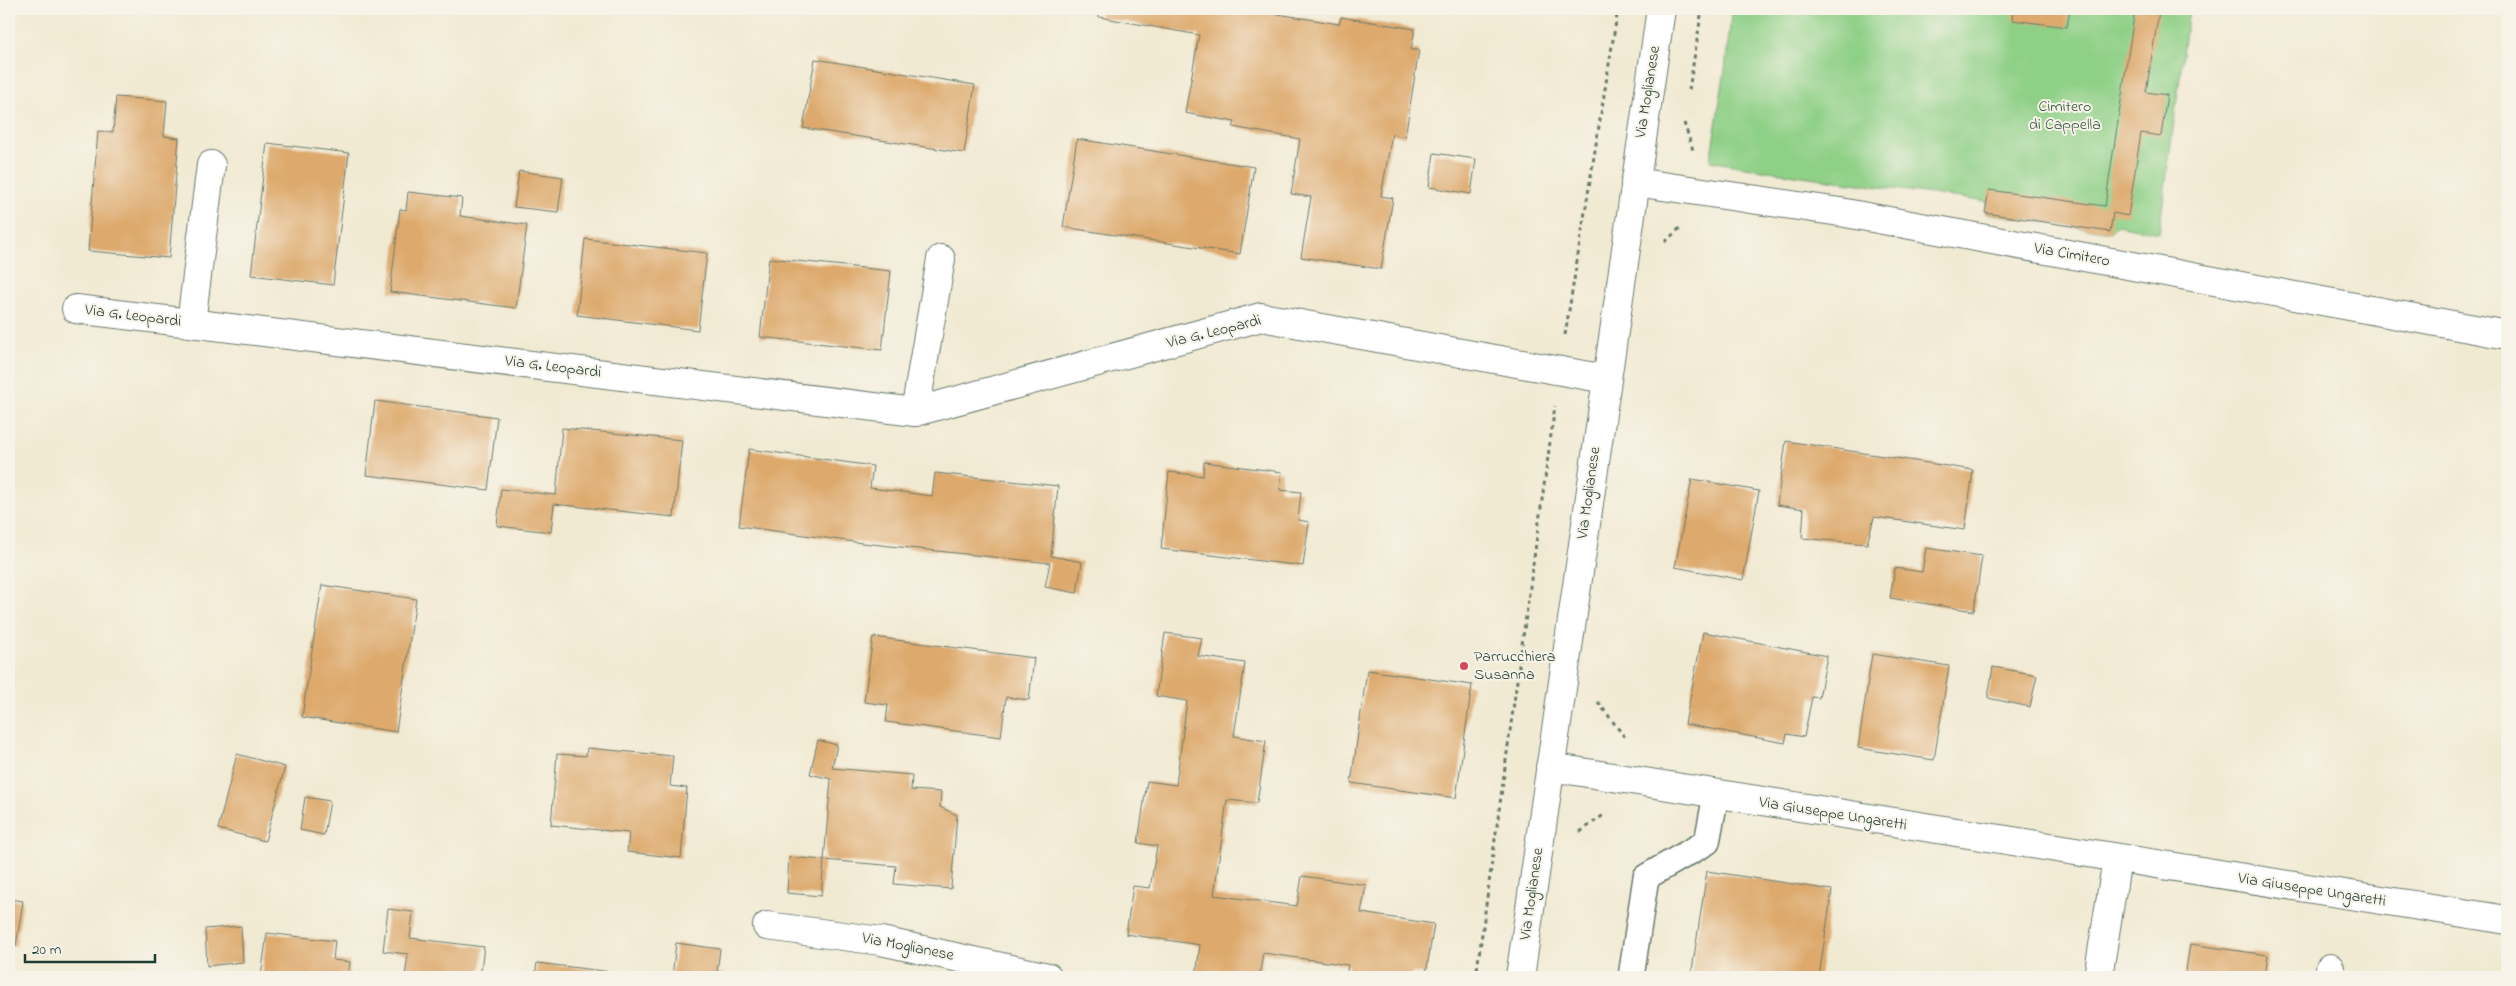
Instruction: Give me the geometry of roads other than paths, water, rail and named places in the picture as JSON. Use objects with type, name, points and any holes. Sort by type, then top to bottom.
[{"type":"street","name":"Via Moglianese","points":[[1520,977],[1661,9]]},
{"type":"street","name":"Via G. Leopardi","points":[[191,323],[211,165]]},
{"type":"street","name":"Via Cimitero","points":[[1635,182],[1840,212],[2507,335]]},
{"type":"street","points":[[915,412],[941,259]]},
{"type":"street","name":"Via G. Leopardi","points":[[76,309],[915,412],[1261,317],[1606,378]]},
{"type":"street","name":"Via Giuseppe Ungaretti","points":[[1550,766],[1716,795],[2507,920]]},
{"type":"street","points":[[2098,977],[2117,859]]},
{"type":"street","name":"Via Moglianese","points":[[767,926],[881,940],[1048,977]]},
{"type":"lane","points":[[1631,977],[1646,878],[1707,842],[1716,795]]},
{"type":"place","name":"Parrucchiera Susanna","points":[[1464,666]]},
{"type":"park label","name":"Cimitero di Cappella","points":[[2065,116]]}]
